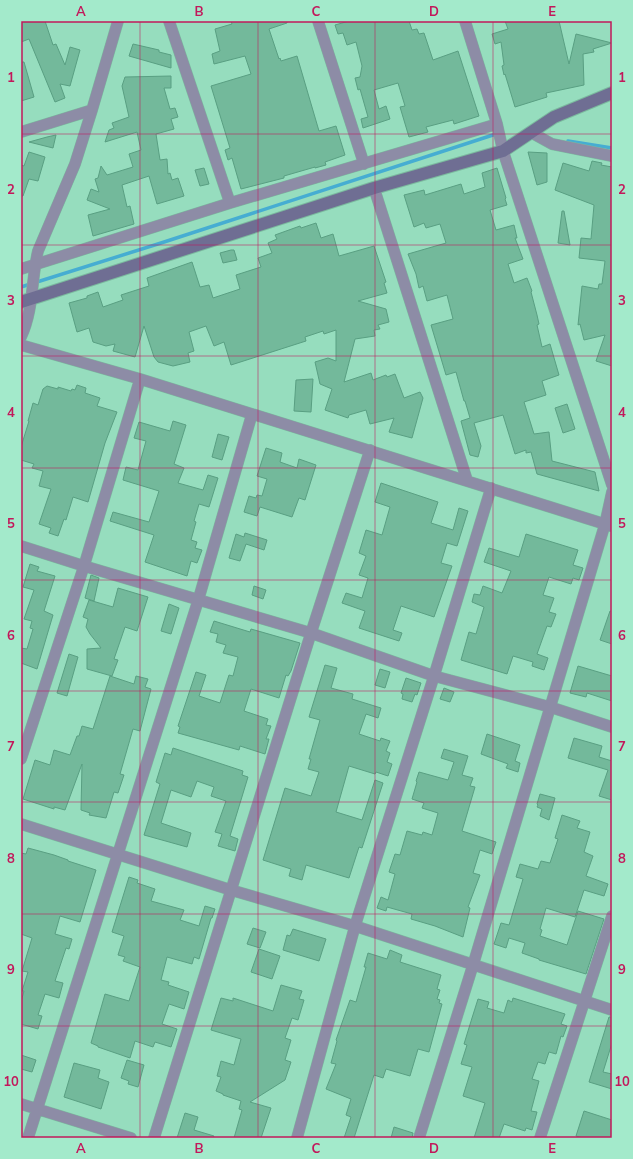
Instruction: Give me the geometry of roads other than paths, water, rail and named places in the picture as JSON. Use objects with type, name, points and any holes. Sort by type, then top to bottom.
[{"type":"street","points":[[21,336],[27,322],[29,298],[38,252],[75,164],[118,21]]},
{"type":"street","points":[[169,21],[230,203]]},
{"type":"street","points":[[318,21],[364,164]]},
{"type":"street","points":[[465,21],[497,124],[503,151],[612,485]]},
{"type":"street","points":[[29,298],[374,188],[503,151],[554,117],[612,93]]},
{"type":"street","points":[[21,132],[92,110]]},
{"type":"street","points":[[21,268],[35,268],[230,203],[497,124]]},
{"type":"street","points":[[532,133],[552,144],[612,156]]},
{"type":"street","points":[[374,188],[467,480]]},
{"type":"street","points":[[21,345],[140,379],[609,525]]},
{"type":"street","points":[[21,759],[84,566],[140,379]]},
{"type":"street","points":[[29,1137],[198,601],[252,414]]},
{"type":"street","points":[[154,1138],[311,633],[370,450]]},
{"type":"street","points":[[297,1138],[355,926],[434,676],[490,488]]},
{"type":"street","points":[[419,1138],[474,964],[550,707],[609,525],[612,492]]},
{"type":"street","points":[[21,546],[198,601],[311,633],[434,676],[550,707],[612,727]]},
{"type":"street","points":[[21,824],[231,890],[355,926],[612,1010]]},
{"type":"street","points":[[540,1138],[612,916]]},
{"type":"street","points":[[21,1104],[129,1138]]},
{"type":"waterway","points":[[21,287],[496,134]]},
{"type":"waterway","points":[[568,141],[612,148]]}]
